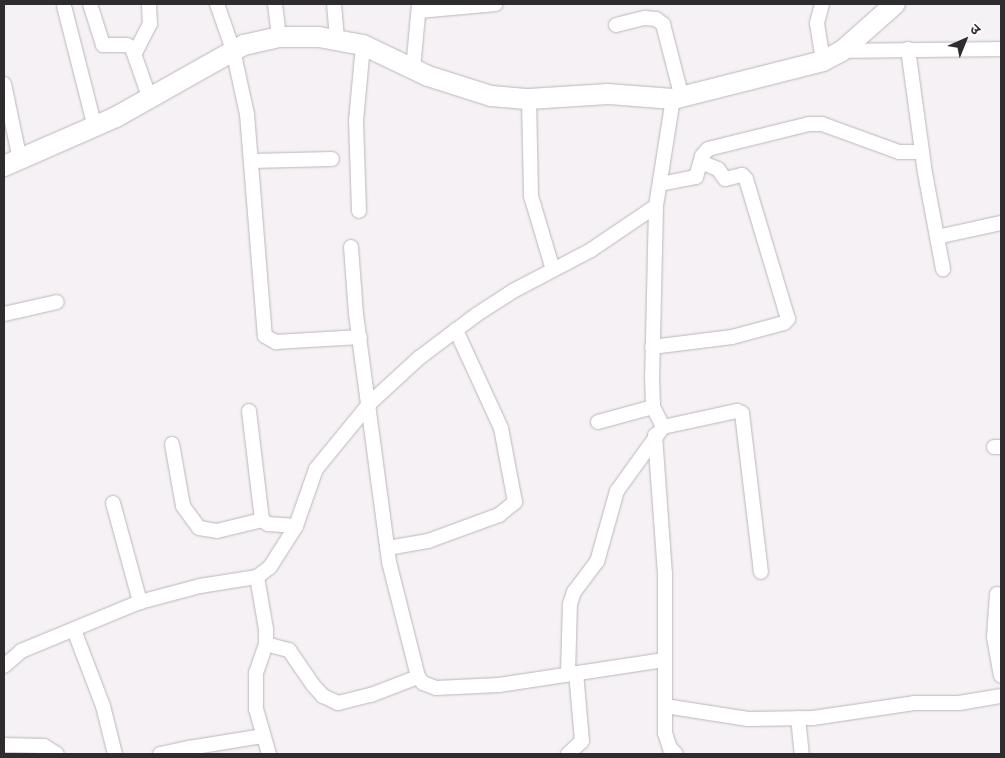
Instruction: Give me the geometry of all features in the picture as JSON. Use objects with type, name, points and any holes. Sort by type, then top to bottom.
[{"type":"main road","points":[[12,163],[95,128],[150,99],[233,50],[279,36],[337,40],[363,45],[413,69],[471,92],[529,100],[608,94],[678,98],[822,61],[842,51],[895,4]]},
{"type":"street","points":[[90,4],[103,45],[130,46],[135,53],[150,99]]},
{"type":"street","points":[[135,53],[150,24],[149,4]]},
{"type":"street","points":[[216,4],[233,50],[247,114],[265,336],[276,342],[360,338]]},
{"type":"street","points":[[275,4],[279,36]]},
{"type":"street","points":[[334,4],[337,40]]},
{"type":"street","points":[[413,69],[419,7],[496,4]]},
{"type":"street","points":[[822,4],[818,23],[822,61]]},
{"type":"street","points":[[64,6],[95,128]]},
{"type":"street","points":[[616,25],[645,18],[656,19],[663,24],[678,98],[656,206],[652,347],[653,407],[659,431],[665,573],[665,733],[676,754]]},
{"type":"street","points":[[359,211],[356,121],[363,45]]},
{"type":"street","points":[[908,49],[922,152],[943,269]]},
{"type":"street","points":[[842,51],[1001,49]]},
{"type":"street","points":[[4,84],[12,163]]},
{"type":"street","points":[[529,100],[530,196],[553,270]]},
{"type":"street","points":[[660,184],[695,178],[708,149],[816,123],[899,152],[922,152]]},
{"type":"street","points":[[252,161],[332,159]]},
{"type":"street","points":[[652,347],[732,337],[784,323],[788,318],[746,179],[742,175],[725,179],[720,169],[701,162]]},
{"type":"street","points":[[4,666],[21,651],[140,602],[200,586],[257,577],[279,556],[296,526],[316,469],[370,403],[419,358],[456,330],[513,291],[590,250],[656,206]]},
{"type":"street","points":[[937,237],[1001,223]]},
{"type":"street","points":[[351,247],[360,338],[388,548],[396,596],[418,677],[423,683],[436,688],[499,684],[664,660]]},
{"type":"street","points":[[4,314],[57,302]]},
{"type":"street","points":[[388,548],[428,541],[510,509],[515,502],[500,428],[456,330]]},
{"type":"street","points":[[598,422],[653,407]]},
{"type":"street","points":[[249,411],[262,520]]},
{"type":"street","points":[[568,754],[582,741],[572,674],[570,604],[574,592],[597,562],[617,491],[659,431],[736,411],[742,414],[761,572]]},
{"type":"street","points":[[172,444],[183,506],[198,528],[217,531],[262,520],[268,524],[296,526]]},
{"type":"street","points":[[113,503],[140,602]]},
{"type":"street","points":[[257,577],[266,629],[266,644],[256,673],[256,709],[262,736],[269,754]]},
{"type":"street","points":[[997,594],[994,637],[1001,675]]},
{"type":"street","points":[[74,630],[102,706],[115,754]]},
{"type":"street","points":[[266,644],[289,650],[313,685],[323,696],[338,703],[371,695],[418,677]]},
{"type":"street","points":[[665,706],[748,719],[798,718],[914,703],[958,703],[1001,696]]},
{"type":"street","points":[[798,718],[802,754]]},
{"type":"street","points":[[160,754],[189,751],[262,736]]},
{"type":"street","points":[[4,745],[44,746],[57,754]]}]
